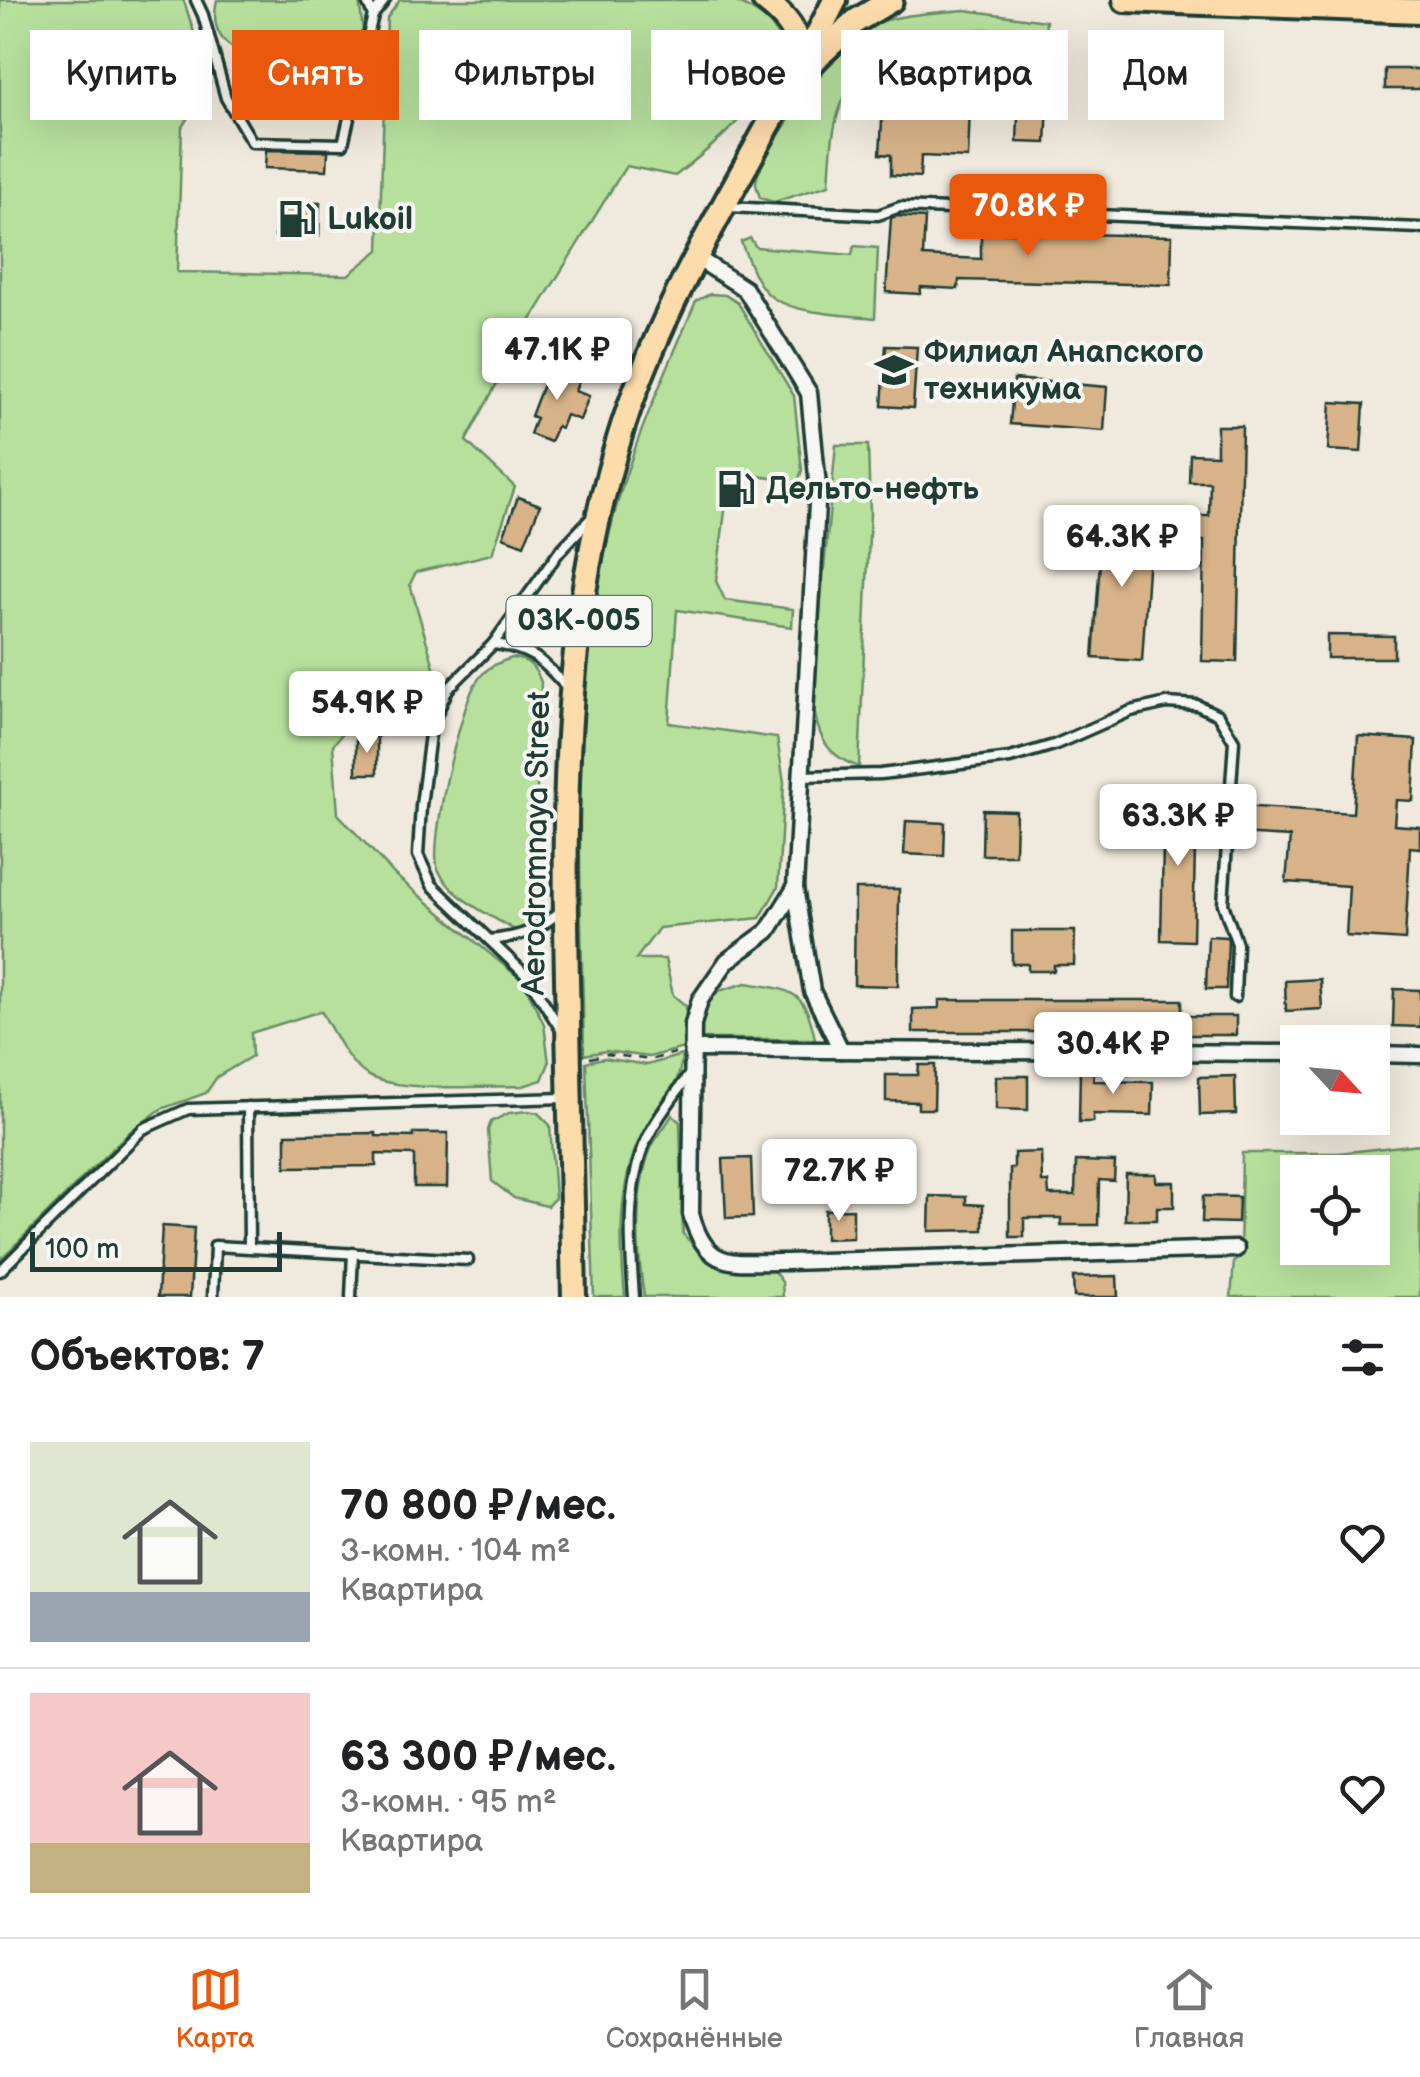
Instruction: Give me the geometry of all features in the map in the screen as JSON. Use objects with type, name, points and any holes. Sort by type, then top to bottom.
[{"type":"main road","points":[[764,0],[785,16],[792,30]]},
{"type":"main road","name":"Aerodromnaya Street","points":[[820,30],[835,0]]},
{"type":"main road","name":"Aerodromnaya Street","points":[[821,54],[856,20],[891,0]]},
{"type":"main road","points":[[1125,0],[1420,11]]},
{"type":"main road","name":"Aerodromnaya Street","points":[[574,1297],[566,907],[570,692],[584,580],[630,408],[657,337],[694,256],[772,120]]},
{"type":"street","points":[[694,256],[745,289],[809,394],[818,487],[796,888],[812,991],[841,1050]]},
{"type":"street","points":[[796,888],[768,932],[727,961],[700,1000],[693,1024],[692,1214],[699,1241],[712,1254],[728,1261],[786,1262],[1236,1249]]},
{"type":"street","points":[[692,1049],[1280,1053]]},
{"type":"street","points":[[1390,1054],[1420,1055]]},
{"type":"lane","points":[[196,0],[226,98],[252,142],[343,144],[373,15],[385,0]]},
{"type":"lane","points":[[203,15],[208,0]]},
{"type":"lane","points":[[366,0],[373,15]]},
{"type":"lane","points":[[721,206],[878,215],[900,206],[1420,228]]},
{"type":"lane","points":[[568,1051],[528,977],[432,885],[418,855],[420,806],[431,726],[448,689],[493,644],[560,552],[601,506]]},
{"type":"lane","points":[[493,644],[522,647],[549,668],[570,692]]},
{"type":"lane","points":[[800,776],[881,774],[1010,758],[1054,746],[1131,711],[1167,703],[1196,705],[1218,716],[1234,741],[1223,904],[1237,944],[1235,997]]},
{"type":"lane","points":[[490,940],[519,937],[541,928],[566,907]]},
{"type":"lane","points":[[634,1297],[630,1240],[642,1153],[652,1130],[692,1071]]},
{"type":"lane","points":[[0,1271],[143,1128],[188,1109],[569,1098]]},
{"type":"lane","points":[[248,1107],[248,1247]]},
{"type":"lane","points":[[213,1297],[215,1246],[468,1260]]},
{"type":"lane","points":[[351,1297],[353,1253]]},
{"type":"path","points":[[568,1051],[650,1060],[692,1049]]},
{"type":"green space","points":[[0,0],[183,0],[193,30],[30,30],[30,120],[186,120],[182,127],[177,272],[348,275],[379,250],[383,120],[399,120],[399,30],[387,30],[387,18],[400,0],[727,0],[745,6],[773,30],[651,30],[651,120],[738,120],[675,176],[626,166],[532,318],[466,441],[515,487],[492,554],[416,572],[410,584],[436,674],[416,689],[402,675],[376,700],[389,717],[345,730],[333,745],[338,814],[396,876],[523,981],[544,1024],[549,1063],[542,1080],[523,1086],[465,1087],[381,1081],[353,1062],[321,1011],[251,1033],[252,1056],[217,1077],[206,1093],[161,1109],[127,1134],[0,1260]]},
{"type":"green space","points":[[217,0],[359,0],[363,30],[232,30],[232,47],[217,29]]},
{"type":"green space","points":[[965,10],[1046,21],[1045,30],[862,30],[915,15]]},
{"type":"green space","points":[[840,52],[841,105],[831,150],[829,185],[774,202],[760,198],[756,183],[760,169],[789,120],[821,120],[821,75]]},
{"type":"green space","points":[[750,238],[756,247],[852,255],[854,246],[878,248],[875,318],[808,311],[773,298],[757,279],[741,242]]},
{"type":"green space","points":[[710,294],[725,295],[738,303],[794,396],[802,470],[798,482],[730,472],[716,581],[725,600],[793,609],[792,627],[677,610],[669,723],[777,738],[784,782],[778,887],[760,918],[659,928],[636,959],[665,959],[673,995],[686,1006],[684,1048],[649,1057],[606,1051],[584,1055],[581,771],[584,700],[603,560],[621,491],[656,395],[696,301]]},
{"type":"green space","points":[[836,445],[868,445],[870,513],[859,767],[836,755],[822,738],[812,692]]},
{"type":"green space","points":[[512,658],[531,665],[541,682],[537,788],[540,901],[536,920],[515,930],[451,888],[438,869],[436,855],[448,776],[470,697],[487,670]]},
{"type":"green space","points":[[746,983],[794,995],[807,1011],[815,1039],[696,1039],[704,1006],[712,993]]},
{"type":"green space","points":[[682,1055],[677,1081],[641,1136],[628,1175],[622,1236],[625,1297],[594,1297],[586,1062],[604,1058],[647,1065]]},
{"type":"green space","points":[[509,1113],[538,1113],[550,1125],[555,1198],[547,1206],[514,1198],[492,1181],[488,1130],[491,1122]]},
{"type":"green space","points":[[672,1115],[680,1122],[683,1234],[722,1268],[773,1270],[782,1282],[783,1297],[644,1297],[638,1242],[641,1184],[651,1148]]},
{"type":"green space","points":[[1420,1144],[1420,1297],[1231,1297],[1234,1262],[1240,1254],[1242,1153],[1339,1153]]},
{"type":"building","points":[[1385,69],[1420,69],[1420,89],[1385,89]]},
{"type":"building","points":[[882,120],[969,120],[968,158],[921,156],[920,177],[891,175],[891,155],[880,154]]},
{"type":"building","points":[[1018,120],[1047,120],[1046,143],[1017,142]]},
{"type":"building","points":[[266,150],[328,151],[327,170],[265,168]]},
{"type":"building","name":"Lukoil","points":[[275,202],[320,203],[319,236],[275,236]]},
{"type":"building","points":[[891,218],[925,218],[923,256],[981,259],[981,232],[1172,236],[1171,285],[959,280],[958,289],[921,287],[920,294],[886,292]]},
{"type":"building","points":[[886,346],[917,347],[913,408],[882,406]]},
{"type":"building","points":[[550,366],[580,378],[575,391],[589,396],[580,420],[566,415],[550,442],[530,434],[536,418],[531,416]]},
{"type":"building","points":[[1014,379],[1107,387],[1104,431],[1010,424]]},
{"type":"building","points":[[1331,402],[1364,404],[1361,452],[1328,450]]},
{"type":"building","points":[[1217,426],[1242,426],[1237,662],[1202,661],[1204,541],[1193,541],[1194,516],[1209,516],[1210,482],[1189,482],[1190,454],[1217,455]]},
{"type":"building","points":[[518,497],[540,505],[524,545],[503,537]]},
{"type":"building","points":[[1103,519],[1151,523],[1142,661],[1093,658]]},
{"type":"building","points":[[1327,635],[1394,636],[1394,658],[1327,658]]},
{"type":"building","points":[[1358,736],[1416,740],[1413,801],[1396,800],[1394,825],[1420,827],[1420,848],[1410,847],[1405,940],[1346,936],[1349,886],[1286,882],[1290,837],[1239,834],[1240,806],[1353,813]]},
{"type":"building","points":[[356,737],[377,737],[377,774],[356,774]]},
{"type":"building","points":[[1164,797],[1196,798],[1193,941],[1161,940]]},
{"type":"building","points":[[983,810],[1016,811],[1015,855],[982,855]]},
{"type":"building","points":[[906,821],[945,823],[944,856],[904,854]]},
{"type":"building","points":[[855,889],[899,889],[898,986],[854,985]]},
{"type":"building","points":[[1012,931],[1075,931],[1074,965],[1054,965],[1054,971],[1028,971],[1028,964],[1012,964]]},
{"type":"building","points":[[1208,936],[1227,937],[1226,989],[1206,989]]},
{"type":"building","points":[[1320,979],[1322,1009],[1286,1011],[1285,981]]},
{"type":"building","points":[[1394,989],[1420,990],[1420,1027],[1393,1026]]},
{"type":"building","points":[[939,1000],[1182,1000],[1182,1016],[1236,1016],[1236,1035],[913,1032],[913,1009],[939,1008]]},
{"type":"building","points":[[919,1065],[935,1065],[934,1109],[918,1109],[918,1102],[886,1101],[886,1075],[918,1075]]},
{"type":"building","points":[[1080,1069],[1094,1069],[1093,1081],[1153,1082],[1152,1115],[1093,1114],[1093,1122],[1079,1122]]},
{"type":"building","points":[[996,1076],[1028,1076],[1028,1110],[996,1109]]},
{"type":"building","points":[[1235,1076],[1236,1114],[1200,1115],[1199,1077]]},
{"type":"building","points":[[376,1133],[413,1137],[413,1133],[448,1133],[447,1187],[414,1187],[414,1155],[376,1154],[376,1166],[286,1167],[286,1134]]},
{"type":"building","points":[[1041,1152],[1042,1182],[1048,1182],[1049,1195],[1075,1195],[1076,1161],[1115,1162],[1114,1181],[1099,1180],[1098,1225],[1061,1225],[1061,1218],[1024,1218],[1024,1237],[1010,1237],[1010,1168],[1014,1168],[1014,1153]]},
{"type":"building","points":[[751,1158],[753,1217],[726,1218],[723,1159]]},
{"type":"building","points":[[1126,1174],[1156,1174],[1156,1182],[1174,1182],[1174,1207],[1157,1207],[1157,1220],[1125,1220]]},
{"type":"building","points":[[930,1196],[966,1197],[966,1204],[983,1205],[983,1230],[929,1231]]},
{"type":"building","points":[[1203,1196],[1239,1197],[1238,1223],[1202,1222]]},
{"type":"building","points":[[853,1209],[853,1238],[825,1239],[825,1210]]},
{"type":"building","points":[[162,1226],[194,1228],[190,1297],[158,1297]]},
{"type":"building","points":[[1117,1276],[1118,1297],[1074,1297],[1073,1277]]},
{"type":"place","name":"Lukoil","points":[[297,219]]},
{"type":"place","name":"Филиал Анапского техникума","points":[[894,370]]},
{"type":"place","name":"Дельто-нефть","points":[[736,489]]}]
